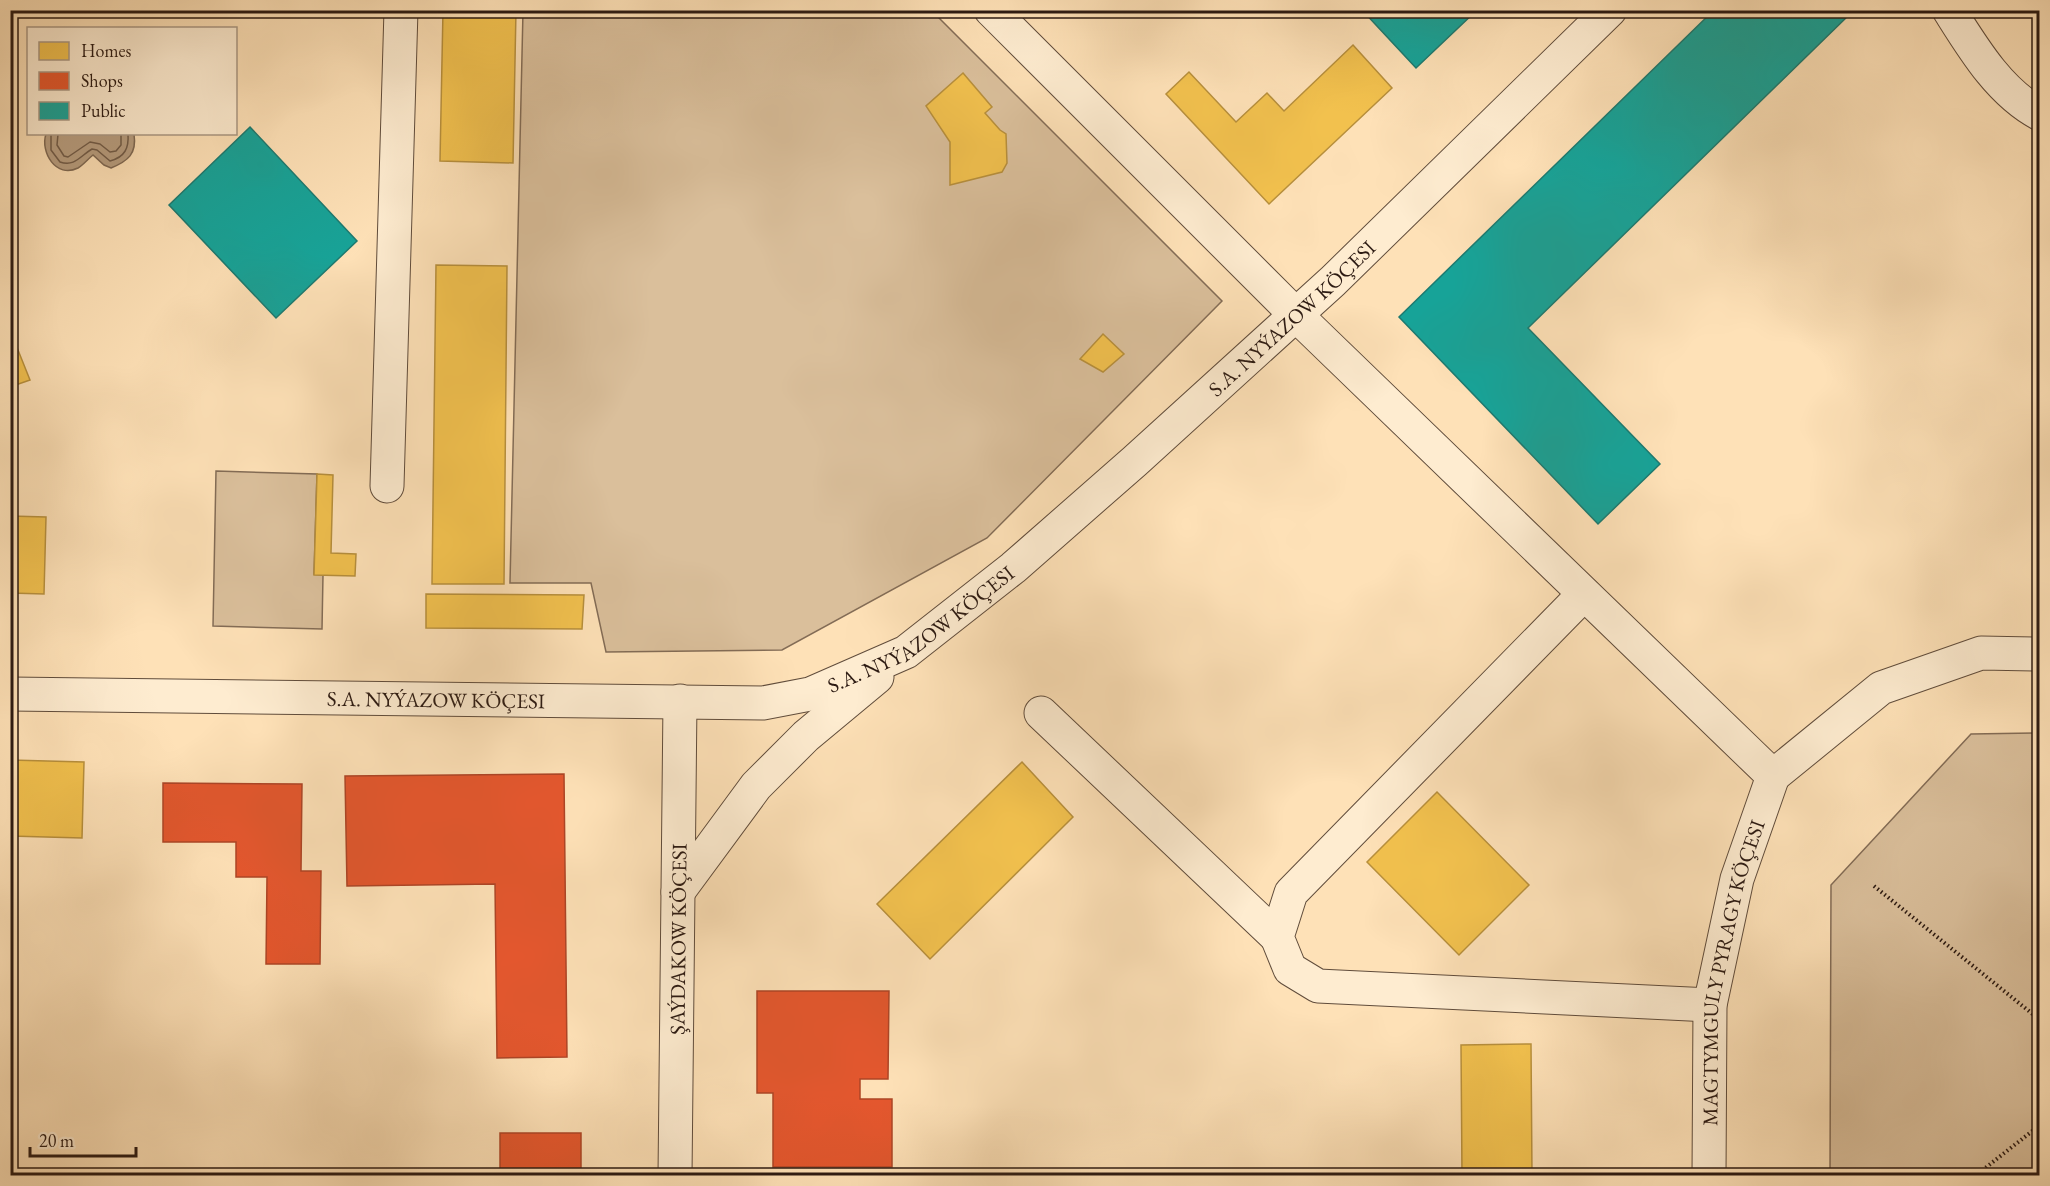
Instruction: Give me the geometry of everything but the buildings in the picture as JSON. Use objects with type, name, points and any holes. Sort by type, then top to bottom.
[{"type":"street","points":[[387,486],[401,10]]},
{"type":"street","points":[[991,10],[1296,315],[1773,776],[1881,688],[1981,653],[2040,654]]},
{"type":"street","name":"S.A. NYÝAZOW KÖÇESI","points":[[10,694],[763,703],[810,694],[906,652],[1013,568],[1296,315],[1610,10]]},
{"type":"street","points":[[1949,10],[1977,54],[2024,106],[2040,114]]},
{"type":"street","points":[[1277,936],[1291,893],[1584,594]]},
{"type":"street","points":[[678,892],[756,786],[806,736],[906,652]]},
{"type":"street","name":"ŞAÝDAKOW KÖÇESI","points":[[675,1176],[680,701]]},
{"type":"street","points":[[1041,713],[1277,936],[1290,969],[1318,986],[1710,1005]]},
{"type":"street","name":"MAGTYMGULY PYRAGY KÖÇESI","points":[[1709,1176],[1710,1005],[1737,879],[1773,776]]},
{"type":"path","points":[[1874,886],[2040,1020]]},
{"type":"path","points":[[1975,1176],[2040,1125]]},
{"type":"shaded area","points":[[523,11],[932,11],[1222,301],[987,538],[782,650],[606,652],[591,583],[510,583]]},
{"type":"shaded area","points":[[216,471],[317,474],[314,574],[323,575],[322,629],[213,626]]},
{"type":"shaded area","points":[[2039,733],[2039,1175],[1830,1175],[1831,885],[1971,734]]},
{"type":"water","points":[[46,135],[134,135],[135,141],[130,156],[111,168],[93,155],[78,168],[63,170],[57,167],[48,156]]}]
